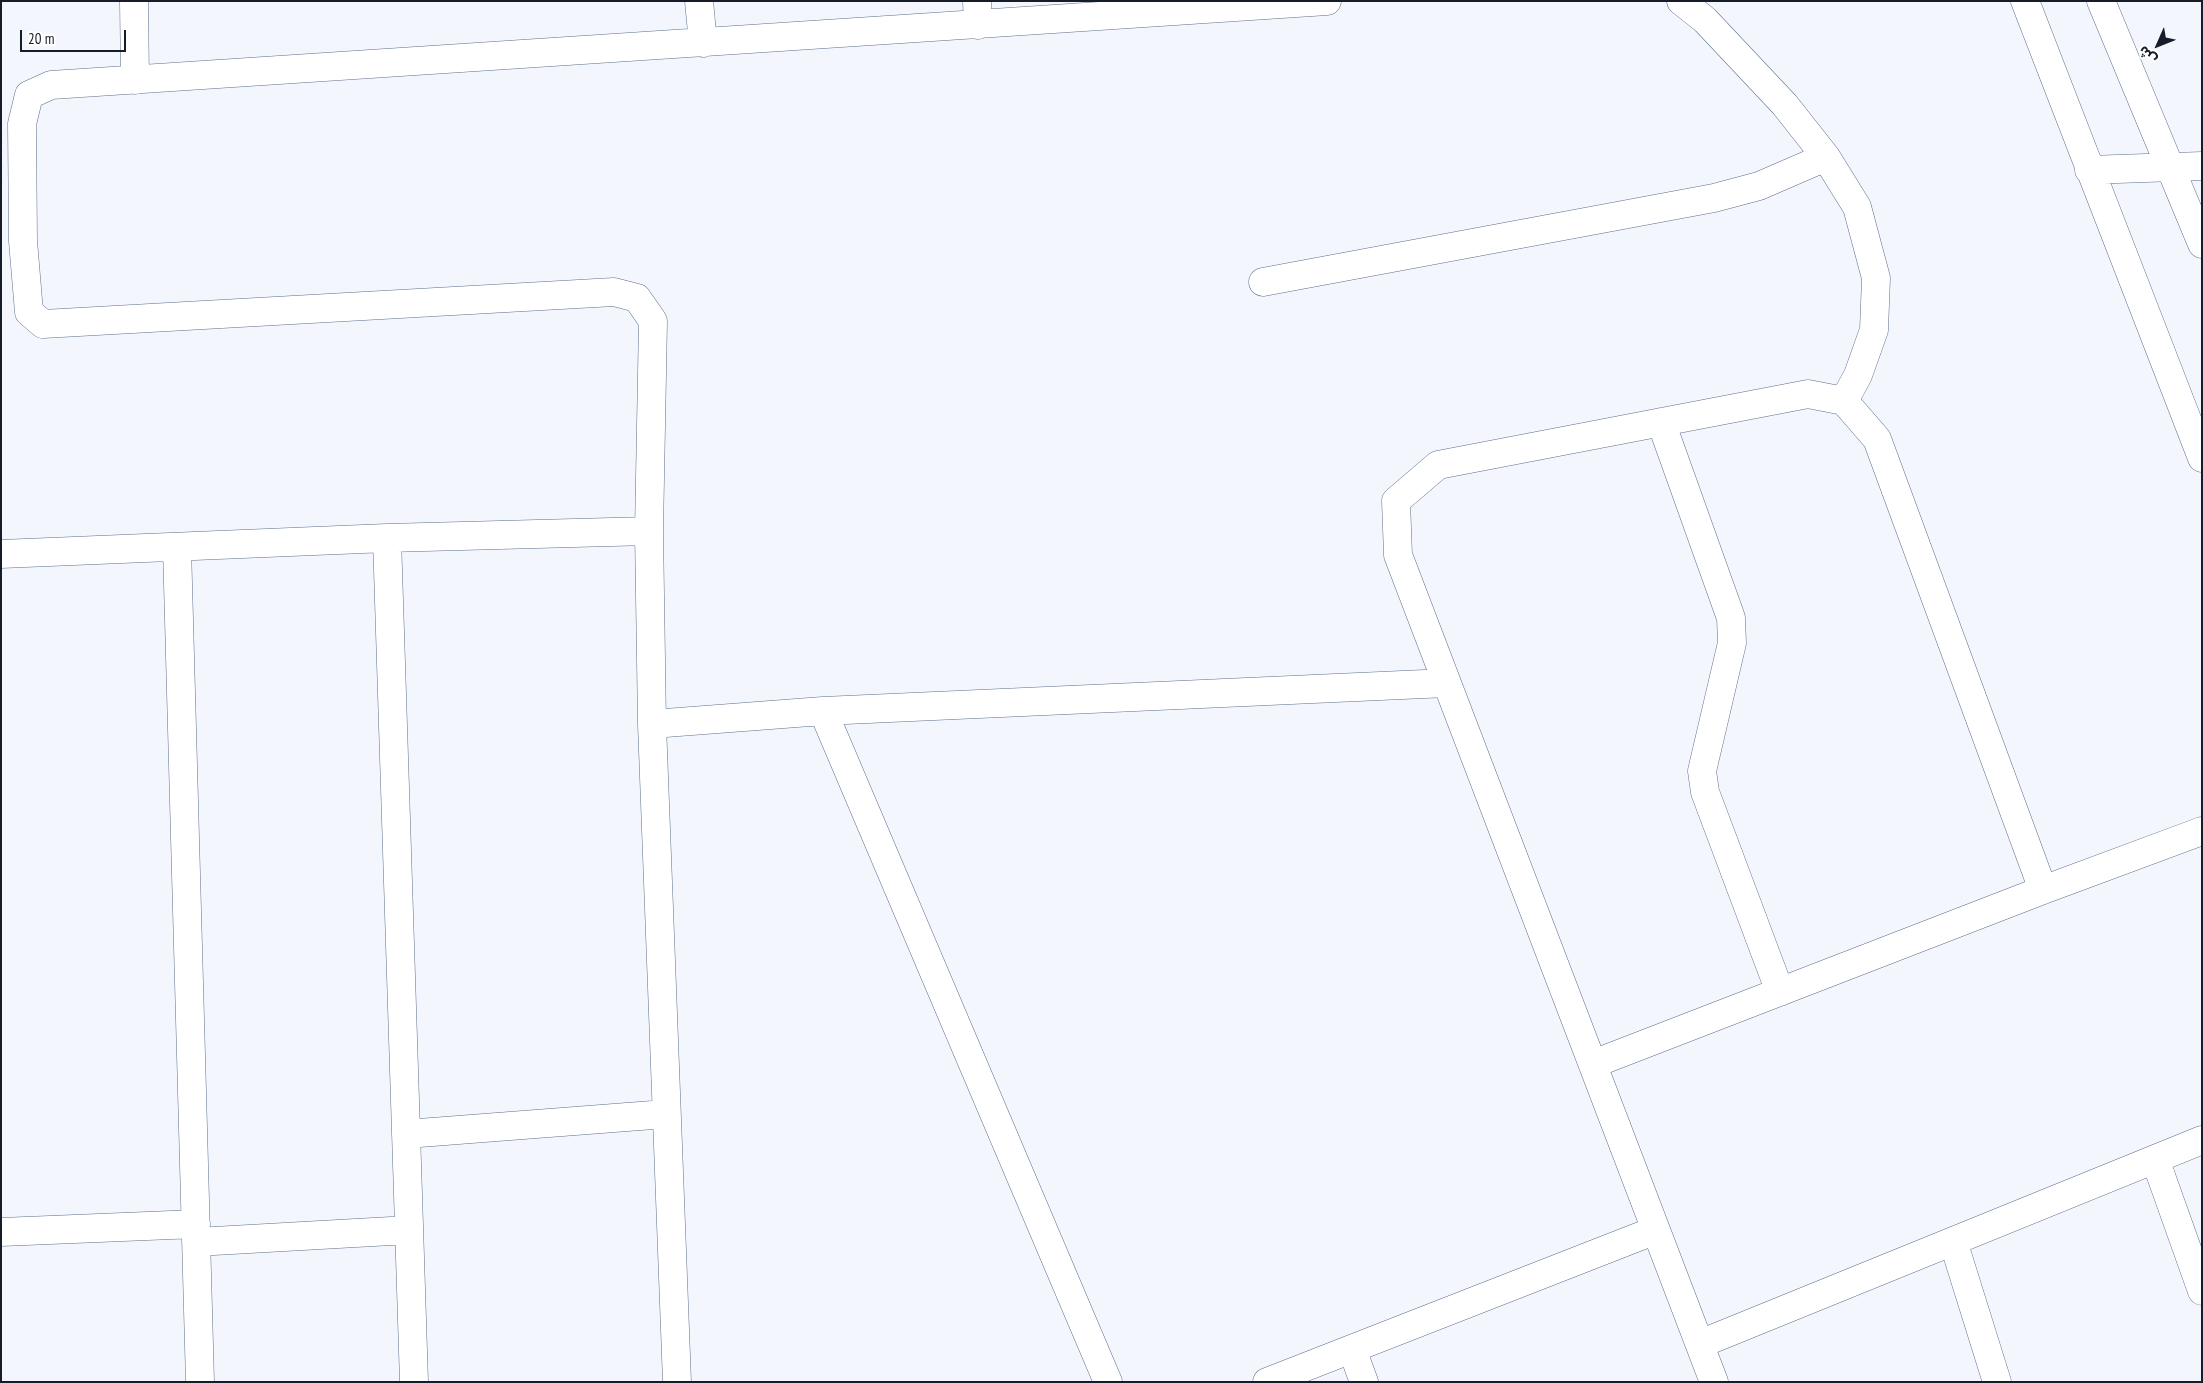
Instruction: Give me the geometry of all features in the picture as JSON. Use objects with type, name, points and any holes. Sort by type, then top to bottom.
[{"type":"street","points":[[134,1],[135,80]]},
{"type":"street","points":[[699,1],[703,43]]},
{"type":"street","points":[[677,1382],[652,724],[649,531],[653,321],[637,298],[614,292],[43,324],[29,312],[12,241],[22,124],[29,95],[51,85],[703,43],[977,13],[1327,1]]},
{"type":"street","points":[[1681,1],[1705,20],[1785,105],[1826,157],[1857,207],[1876,278],[1874,330],[1858,375],[1844,401]]},
{"type":"street","points":[[2025,1],[2202,458]]},
{"type":"street","points":[[2102,1],[2202,244]]},
{"type":"street","points":[[1263,282],[1714,198],[1759,186],[1826,157]]},
{"type":"street","points":[[2089,170],[2202,166]]},
{"type":"street","points":[[1714,1382],[1398,555],[1396,501],[1438,465],[1808,394],[1844,401],[1877,439],[2043,890]]},
{"type":"street","points":[[1661,422],[1731,618],[1732,643],[1702,771],[1705,792],[1780,992]]},
{"type":"street","points":[[1,554],[387,538],[649,531]]},
{"type":"street","points":[[387,538],[414,1382]]},
{"type":"street","points":[[177,547],[200,1382]]},
{"type":"street","points":[[652,724],[823,711],[1448,683]]},
{"type":"street","points":[[823,711],[1108,1382]]},
{"type":"street","points":[[1593,1064],[2043,890],[2202,831]]},
{"type":"street","points":[[406,1134],[666,1114]]},
{"type":"street","points":[[1700,1344],[2202,1140]]},
{"type":"street","points":[[2155,1159],[2202,1291]]},
{"type":"street","points":[[1,1232],[196,1233],[409,1230]]},
{"type":"street","points":[[1267,1382],[1656,1230]]},
{"type":"street","points":[[1953,1241],[1997,1382]]},
{"type":"street","points":[[1352,1349],[1364,1382]]}]
